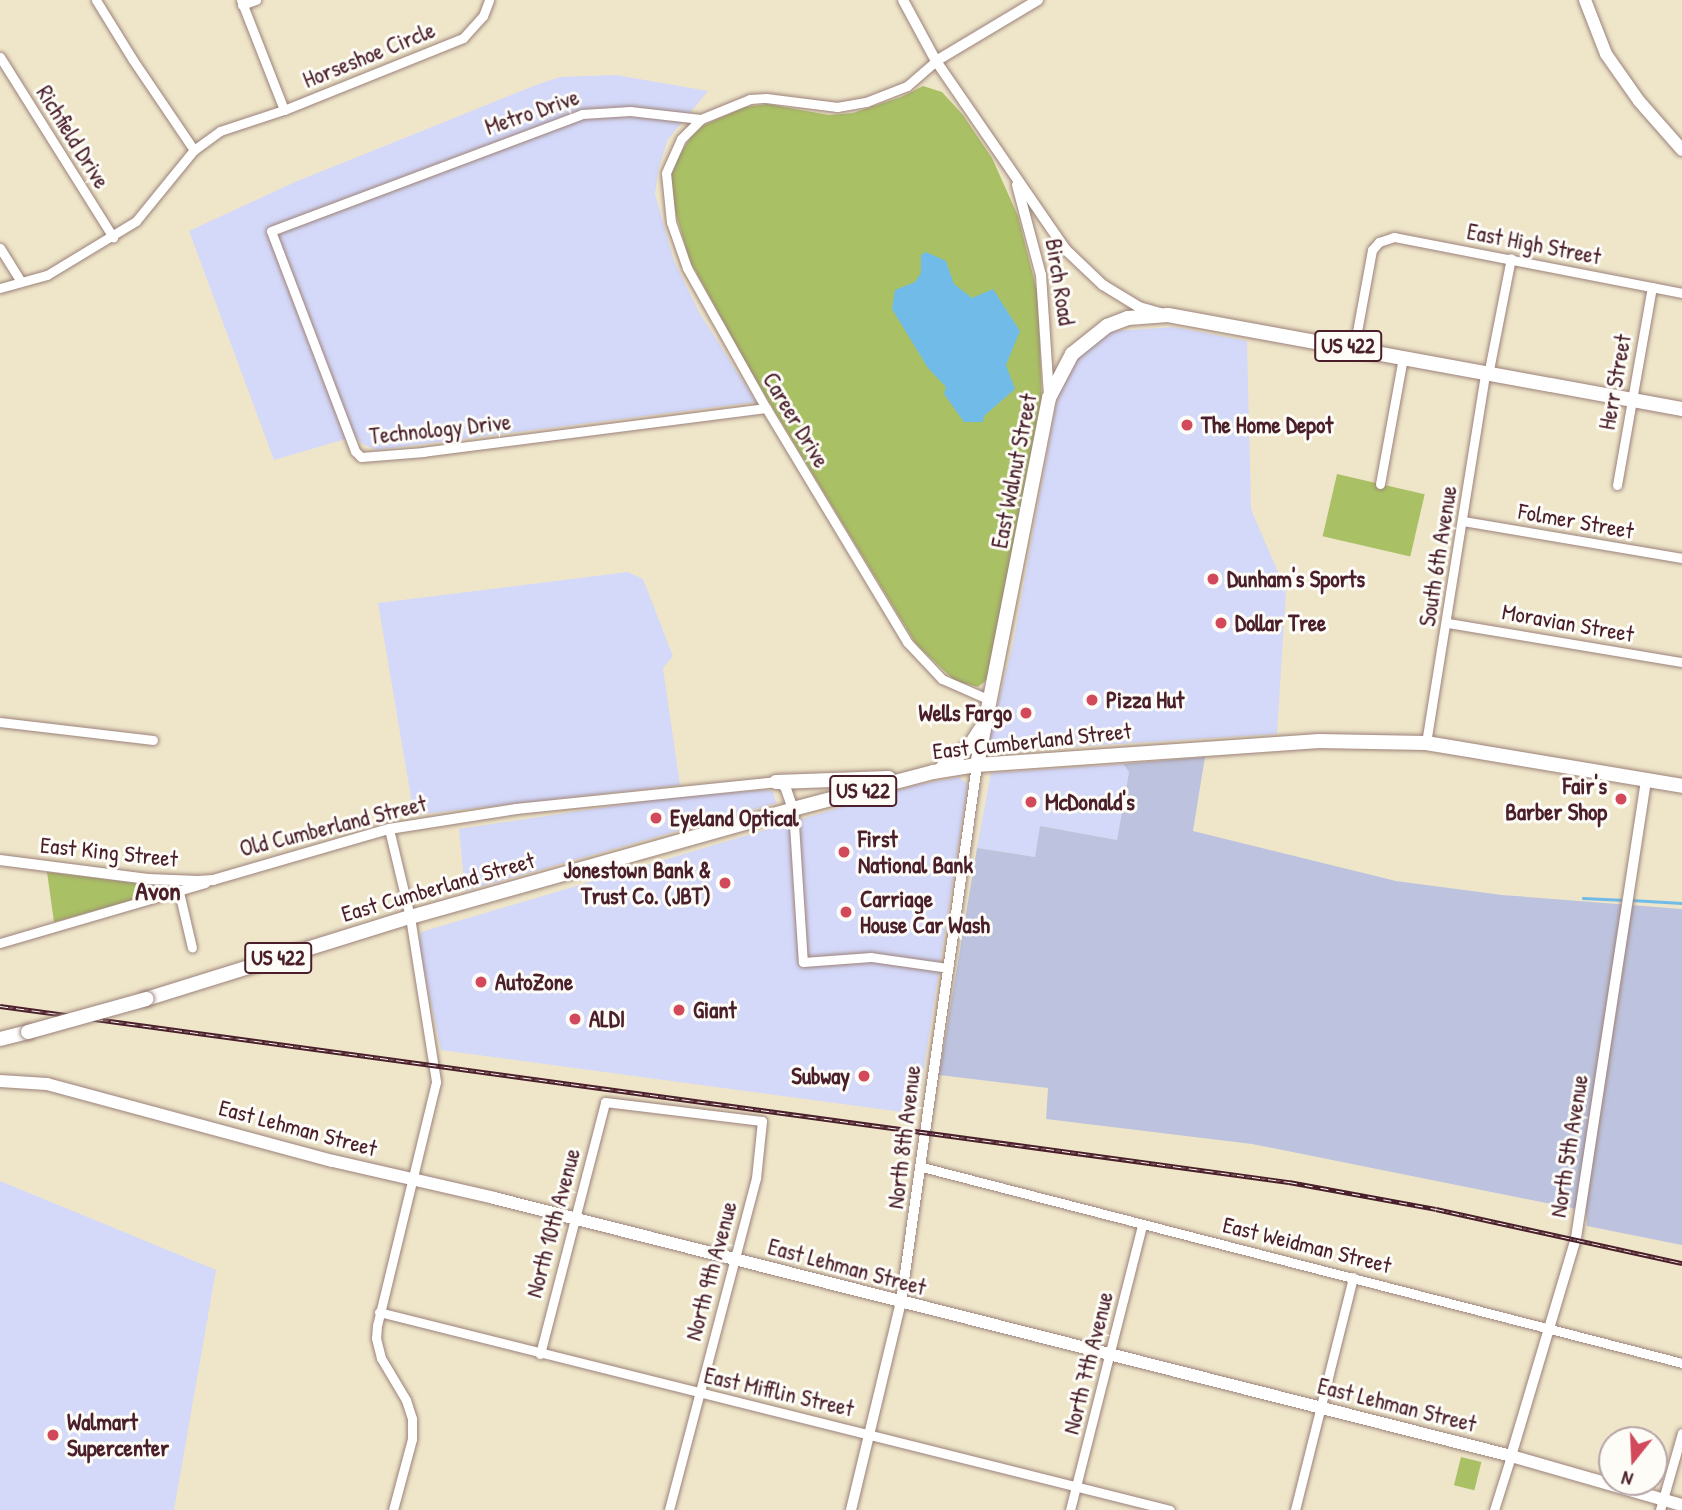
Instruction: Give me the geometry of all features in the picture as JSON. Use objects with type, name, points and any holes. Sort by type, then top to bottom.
[{"type":"highway","name":"East Walnut Street","points":[[977,765],[1049,398],[1072,354],[1094,335],[1128,318],[1168,315],[1682,409]]},
{"type":"highway","name":"US 422","points":[[933,772],[970,746],[985,719]]},
{"type":"highway","name":"East Cumberland Street","points":[[0,1039],[146,999],[410,917],[793,809],[933,772],[977,765],[1319,741],[1426,743],[1682,786]]},
{"type":"highway","points":[[776,782],[915,777]]},
{"type":"highway","points":[[1646,781],[1656,777],[1682,780]]},
{"type":"main road","points":[[1585,0],[1606,54],[1639,101],[1679,143]]},
{"type":"main road","name":"East Lehman Street","points":[[0,1081],[47,1084],[333,1161],[413,1178],[1511,1456],[1662,1505],[1682,1505]]},
{"type":"street","points":[[96,0],[194,150]]},
{"type":"street","points":[[0,288],[47,275],[113,237],[136,221],[194,150],[220,131],[284,110],[242,3],[256,0]]},
{"type":"street","name":"Horseshoe Circle","points":[[284,110],[463,38],[483,16],[489,0]]},
{"type":"street","name":"Birch Road","points":[[903,0],[936,61],[1065,250],[1083,270],[1139,307],[1168,315]]},
{"type":"street","name":"Metro Drive","points":[[271,231],[582,114],[631,111],[701,119],[758,99],[837,107],[866,102],[907,86],[936,61],[1038,0]]},
{"type":"street","name":"Richfield Drive","points":[[0,57],[113,237]]},
{"type":"street","name":"Career Drive","points":[[701,119],[686,132],[670,161],[666,191],[671,222],[687,268],[766,408],[907,642],[942,679],[990,700]]},
{"type":"street","name":"Birch Road","points":[[1014,175],[1041,275],[1049,398]]},
{"type":"street","name":"Technology Drive","points":[[271,231],[355,451],[361,457],[411,454],[766,408]]},
{"type":"street","name":"East High Street","points":[[1354,348],[1372,250],[1379,242],[1394,237],[1682,293]]},
{"type":"street","points":[[0,248],[21,281]]},
{"type":"street","name":"South 6th Avenue","points":[[1426,743],[1448,622],[1486,374],[1511,258]]},
{"type":"street","name":"Herr Street","points":[[1617,485],[1652,287]]},
{"type":"street","points":[[1380,484],[1404,357]]},
{"type":"street","name":"Folmer Street","points":[[1463,520],[1682,558]]},
{"type":"street","name":"Moravian Street","points":[[1448,622],[1682,662]]},
{"type":"street","points":[[0,722],[153,740]]},
{"type":"street","name":"North 8th Avenue","points":[[851,1510],[901,1302],[977,765]]},
{"type":"street","name":"North 5th Avenue","points":[[1494,1510],[1576,1238],[1646,781]]},
{"type":"street","points":[[776,782],[785,786],[793,809],[803,961],[871,957],[948,968]]},
{"type":"street","name":"Old Cumberland Street","points":[[0,943],[389,829],[516,809],[776,782]]},
{"type":"street","points":[[389,829],[410,917],[436,1082],[379,1312],[376,1339],[381,1358],[407,1400],[412,1419],[412,1439],[393,1510]]},
{"type":"street","name":"East King Street","points":[[0,860],[148,879],[213,880]]},
{"type":"street","points":[[179,891],[192,948]]},
{"type":"street","name":"North 9th Avenue","points":[[605,1102],[762,1121],[755,1178],[669,1510]]},
{"type":"street","name":"North 10th Avenue","points":[[540,1354],[605,1102]]},
{"type":"street","name":"East Weidman Street","points":[[922,1167],[1142,1226],[1353,1277],[1682,1363]]},
{"type":"street","name":"North 7th Avenue","points":[[1070,1510],[1142,1226]]},
{"type":"street","points":[[1295,1510],[1353,1277]]},
{"type":"street","name":"East Mifflin Street","points":[[379,1312],[1170,1510]]},
{"type":"street","points":[[1662,1505],[1682,1433]]},
{"type":"shaded area","points":[[616,75],[708,91],[668,139],[659,167],[655,194],[674,261],[699,312],[756,402],[376,450],[361,443],[356,436],[274,460],[189,231],[295,182],[536,85],[560,77]]},
{"type":"shaded area","points":[[1175,327],[1247,341],[1251,509],[1286,591],[1277,734],[993,752],[988,742],[1013,644],[1056,404],[1069,370],[1083,352],[1113,331]]},
{"type":"shaded area","points":[[628,572],[643,579],[673,656],[663,668],[680,785],[414,815],[378,603]]},
{"type":"shaded area","points":[[1205,757],[1193,831],[1396,881],[1502,895],[1682,909],[1682,1245],[1587,1226],[1586,1211],[1252,1144],[1046,1119],[1048,1088],[939,1075],[977,848],[1035,857],[1040,826],[1117,840],[1129,772],[1123,764]]},
{"type":"shaded area","points":[[1123,764],[1129,772],[1117,840],[1040,826],[1036,857],[977,848],[991,773]]},
{"type":"shaded area","points":[[959,777],[967,784],[966,794],[917,1114],[441,1050],[419,946],[421,932],[916,785]]},
{"type":"shaded area","points":[[768,790],[773,792],[776,803],[465,891],[459,829],[679,796]]},
{"type":"shaded area","points":[[0,1181],[216,1270],[174,1510],[0,1510]]},
{"type":"green space","points":[[923,86],[942,92],[963,115],[992,158],[1018,216],[1038,295],[1042,402],[988,679],[978,687],[955,681],[916,644],[750,370],[690,261],[676,214],[670,180],[673,165],[691,137],[704,125],[745,107],[767,104],[829,115],[853,113],[901,97]]},
{"type":"green space","points":[[1337,474],[1425,494],[1410,557],[1323,536]]},
{"type":"green space","points":[[47,872],[175,888],[54,922]]},
{"type":"green space","points":[[1461,1457],[1481,1462],[1474,1490],[1454,1485]]},
{"type":"water","points":[[926,252],[946,261],[954,284],[972,298],[993,289],[1020,331],[1006,365],[1015,389],[984,416],[983,422],[964,422],[944,394],[946,387],[928,368],[892,309],[895,290],[915,282],[921,273],[921,255]]},
{"type":"waterway","points":[[1583,898],[1625,900]]},
{"type":"waterway","points":[[1631,900],[1682,903]]},
{"type":"railway","points":[[0,1006],[1289,1182],[1436,1209],[1682,1263]]},
{"type":"place","name":"The Home Depot","points":[[1187,425]]},
{"type":"place","name":"Dunham's Sports","points":[[1213,579]]},
{"type":"place","name":"Dollar Tree","points":[[1221,623]]},
{"type":"place","name":"Pizza Hut","points":[[1092,700]]},
{"type":"place","name":"Wells Fargo","points":[[1026,713]]},
{"type":"place","name":"Fair's Barber Shop","points":[[1621,799]]},
{"type":"place","name":"McDonald's","points":[[1031,802]]},
{"type":"place","name":"Eyeland Optical","points":[[656,818]]},
{"type":"place","name":"First National Bank","points":[[844,852]]},
{"type":"place","name":"Jonestown Bank & Trust Co. (JBT)","points":[[725,883]]},
{"type":"place","name":"Carriage House Car Wash","points":[[846,912]]},
{"type":"place","name":"AutoZone","points":[[481,982]]},
{"type":"place","name":"Giant","points":[[679,1010]]},
{"type":"place","name":"ALDI","points":[[575,1019]]},
{"type":"place","name":"Subway","points":[[864,1076]]},
{"type":"place","name":"Walmart Supercenter","points":[[53,1435]]},
{"type":"district","name":"Avon","points":[[158,891]]}]
